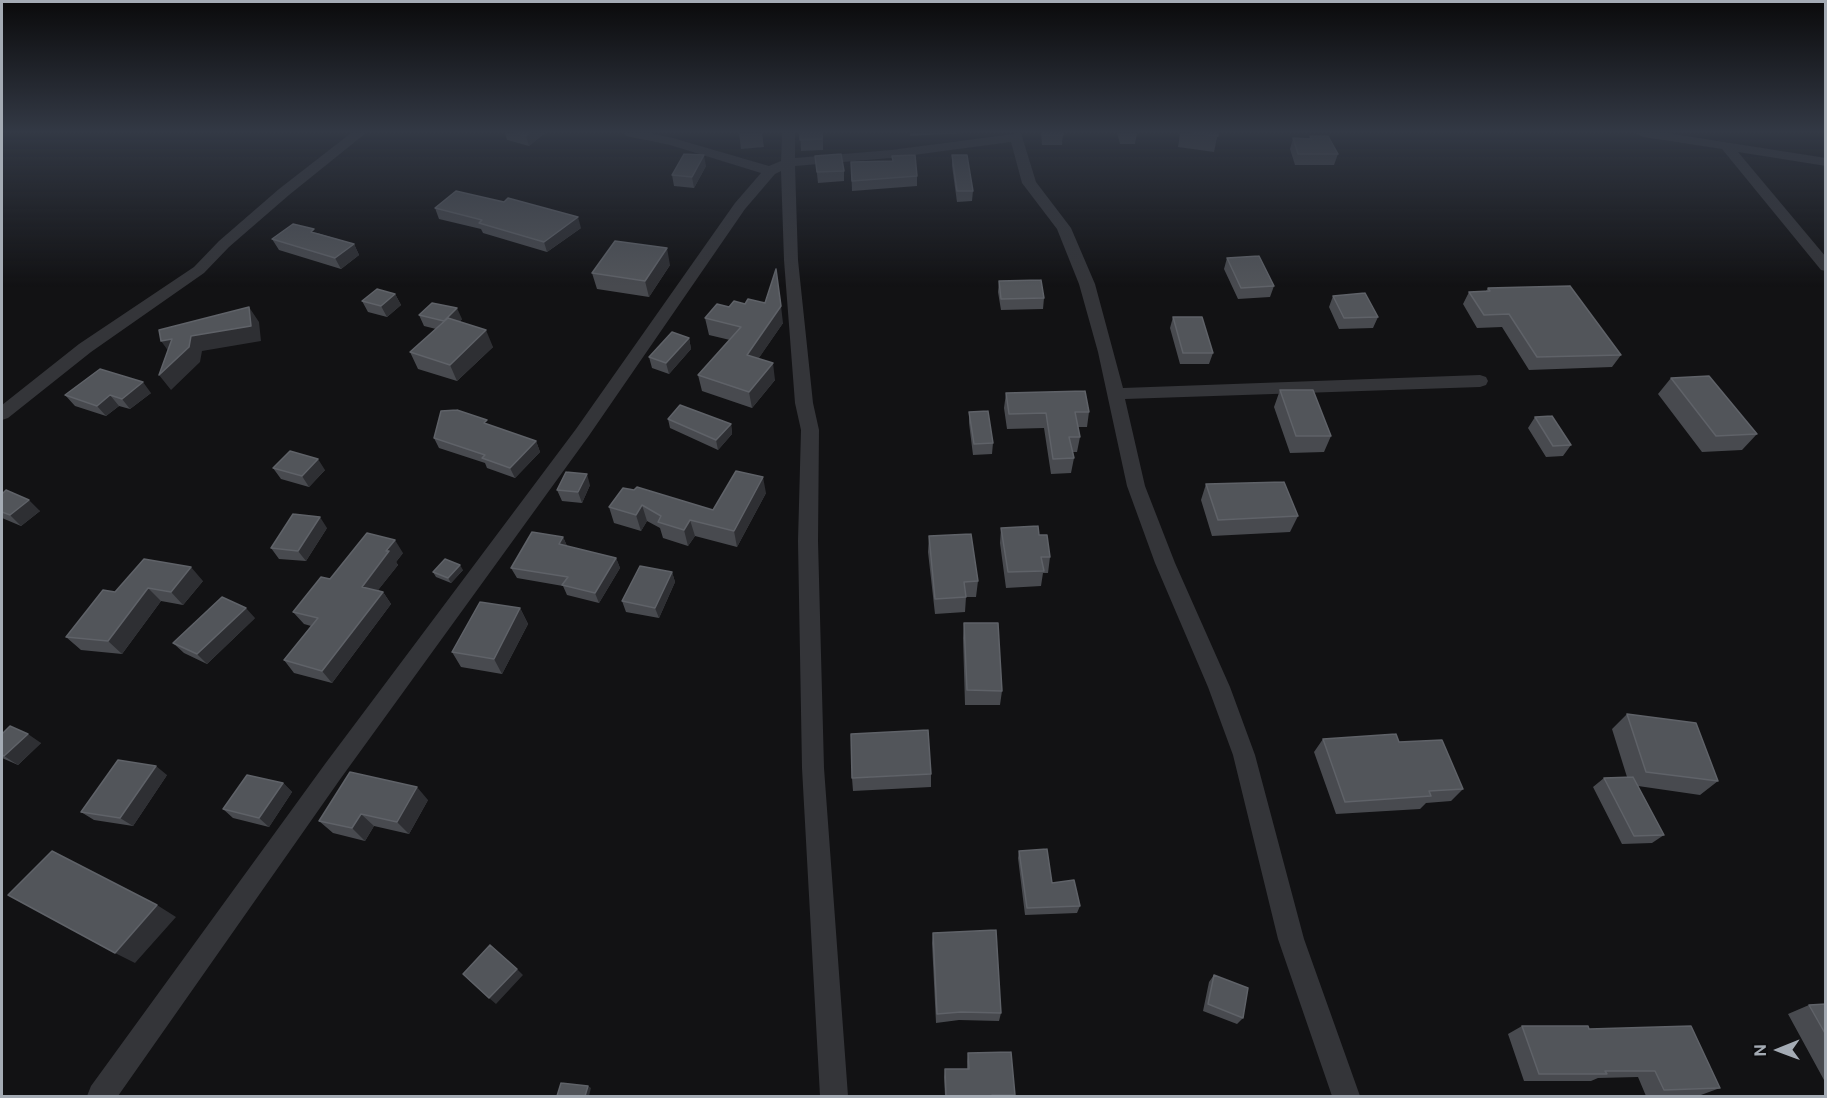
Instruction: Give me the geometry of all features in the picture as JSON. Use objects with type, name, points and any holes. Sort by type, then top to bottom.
[{"type":"street","points":[[2,414],[85,348],[199,270],[224,244],[295,184]]},
{"type":"street","points":[[101,1096],[326,781],[575,442],[740,206],[762,184]]},
{"type":"street","points":[[781,184],[804,403],[810,430],[808,541],[813,768],[834,1096]]},
{"type":"street","points":[[1030,184],[1064,228],[1081,267],[1099,324],[1114,394],[1144,510],[1219,687],[1244,755],[1291,939],[1346,1096]]},
{"type":"street","points":[[1757,184],[1826,267]]},
{"type":"street","points":[[1114,394],[1480,381]]},
{"type":"building","points":[[956,184],[972,184],[973,191],[957,191]]},
{"type":"building","points":[[456,191],[504,202],[508,198],[578,217],[544,242],[479,223],[482,220],[435,208]]},
{"type":"building","points":[[293,224],[314,229],[311,232],[354,244],[335,258],[272,239]]},
{"type":"building","points":[[615,241],[667,248],[645,281],[592,273]]},
{"type":"building","points":[[1259,256],[1274,286],[1241,288],[1227,258]]},
{"type":"building","points":[[776,269],[781,306],[747,355],[773,363],[749,392],[698,375],[741,327],[705,318],[717,304],[729,307],[734,301],[745,304],[748,299],[765,303]]},
{"type":"building","points":[[1041,280],[1044,298],[1001,299],[999,281]]},
{"type":"building","points":[[1570,286],[1621,355],[1537,357],[1509,314],[1484,315],[1469,292],[1490,291],[1488,288]]},
{"type":"building","points":[[377,289],[395,294],[381,306],[362,301]]},
{"type":"building","points":[[1365,293],[1378,317],[1344,318],[1333,296]]},
{"type":"building","points":[[432,303],[457,308],[444,321],[419,315]]},
{"type":"building","points":[[249,307],[251,326],[191,336],[189,347],[159,375],[172,339],[161,341],[159,330]]},
{"type":"building","points":[[1173,317],[1202,317],[1213,353],[1183,353]]},
{"type":"building","points":[[448,318],[486,330],[450,365],[410,352]]},
{"type":"building","points":[[672,332],[689,338],[666,363],[649,357]]},
{"type":"building","points":[[100,369],[143,382],[122,399],[110,395],[97,406],[65,395]]},
{"type":"building","points":[[1709,376],[1757,434],[1716,436],[1671,378]]},
{"type":"building","points":[[1280,390],[1313,390],[1331,436],[1296,436]]},
{"type":"building","points":[[1085,391],[1089,412],[1075,412],[1080,437],[1069,437],[1074,458],[1053,459],[1046,413],[1009,414],[1006,393]]},
{"type":"building","points":[[680,405],[731,424],[716,440],[668,419]]},
{"type":"building","points":[[457,410],[487,420],[484,423],[536,441],[510,468],[482,458],[485,455],[434,438],[441,411]]},
{"type":"building","points":[[988,411],[993,443],[974,444],[969,412]]},
{"type":"building","points":[[1552,416],[1571,445],[1553,446],[1535,417]]},
{"type":"building","points":[[290,451],[318,459],[302,476],[273,468]]},
{"type":"building","points":[[736,471],[763,477],[734,531],[690,520],[684,530],[658,522],[661,516],[642,505],[636,515],[609,507],[623,488],[634,490],[637,487],[713,510]]},
{"type":"building","points":[[566,472],[587,474],[578,492],[557,490]]},
{"type":"building","points":[[1284,482],[1298,516],[1218,520],[1206,484]]},
{"type":"building","points":[[6,490],[29,500],[10,515],[2,512],[2,494]]},
{"type":"building","points":[[293,514],[320,517],[298,551],[271,548]]},
{"type":"building","points":[[1038,526],[1039,535],[1047,535],[1050,557],[1041,557],[1044,571],[1008,572],[1001,528]]},
{"type":"building","points":[[532,532],[563,537],[559,544],[616,558],[595,593],[562,585],[568,577],[511,568]]},
{"type":"building","points":[[367,533],[395,540],[362,587],[383,592],[322,671],[284,660],[318,618],[293,612],[321,577],[330,579]]},
{"type":"building","points":[[971,534],[978,581],[964,582],[966,597],[935,599],[929,536]]},
{"type":"building","points":[[144,559],[191,567],[171,592],[148,588],[108,641],[66,637],[103,590],[115,592]]},
{"type":"building","points":[[445,559],[460,565],[448,578],[433,572]]},
{"type":"building","points":[[640,566],[672,572],[655,608],[622,601]]},
{"type":"building","points":[[222,597],[246,608],[197,654],[173,643]]},
{"type":"building","points":[[480,602],[520,608],[494,659],[452,652]]},
{"type":"building","points":[[964,623],[998,623],[1002,691],[967,690]]},
{"type":"building","points":[[1627,714],[1696,723],[1718,781],[1646,772]]},
{"type":"building","points":[[10,726],[28,734],[4,756],[2,755],[2,734]]},
{"type":"building","points":[[928,730],[931,774],[852,778],[851,734]]},
{"type":"building","points":[[1396,734],[1399,742],[1442,740],[1463,789],[1429,791],[1431,796],[1345,802],[1323,739]]},
{"type":"building","points":[[118,760],[156,766],[120,818],[81,812]]},
{"type":"building","points":[[350,772],[417,787],[397,822],[361,814],[352,828],[319,821]]},
{"type":"building","points":[[247,775],[283,783],[259,818],[223,809]]},
{"type":"building","points":[[1633,777],[1664,835],[1634,836],[1604,778]]},
{"type":"building","points":[[1047,849],[1052,883],[1074,880],[1080,906],[1027,908],[1019,851]]},
{"type":"building","points":[[52,851],[157,905],[115,953],[8,895]]},
{"type":"building","points":[[996,930],[1001,1013],[937,1014],[933,933]]},
{"type":"building","points":[[490,945],[517,969],[489,998],[463,974]]},
{"type":"building","points":[[1214,975],[1248,988],[1243,1018],[1208,1004]]},
{"type":"building","points":[[1826,1004],[1826,1035],[1809,1005]]},
{"type":"building","points":[[1522,1026],[1588,1026],[1589,1029],[1691,1026],[1720,1088],[1664,1090],[1655,1071],[1539,1074]]},
{"type":"building","points":[[1011,1052],[1015,1095],[946,1096],[945,1069],[969,1069],[968,1053]]},
{"type":"building","points":[[561,1083],[588,1086],[585,1096],[557,1096]]}]
